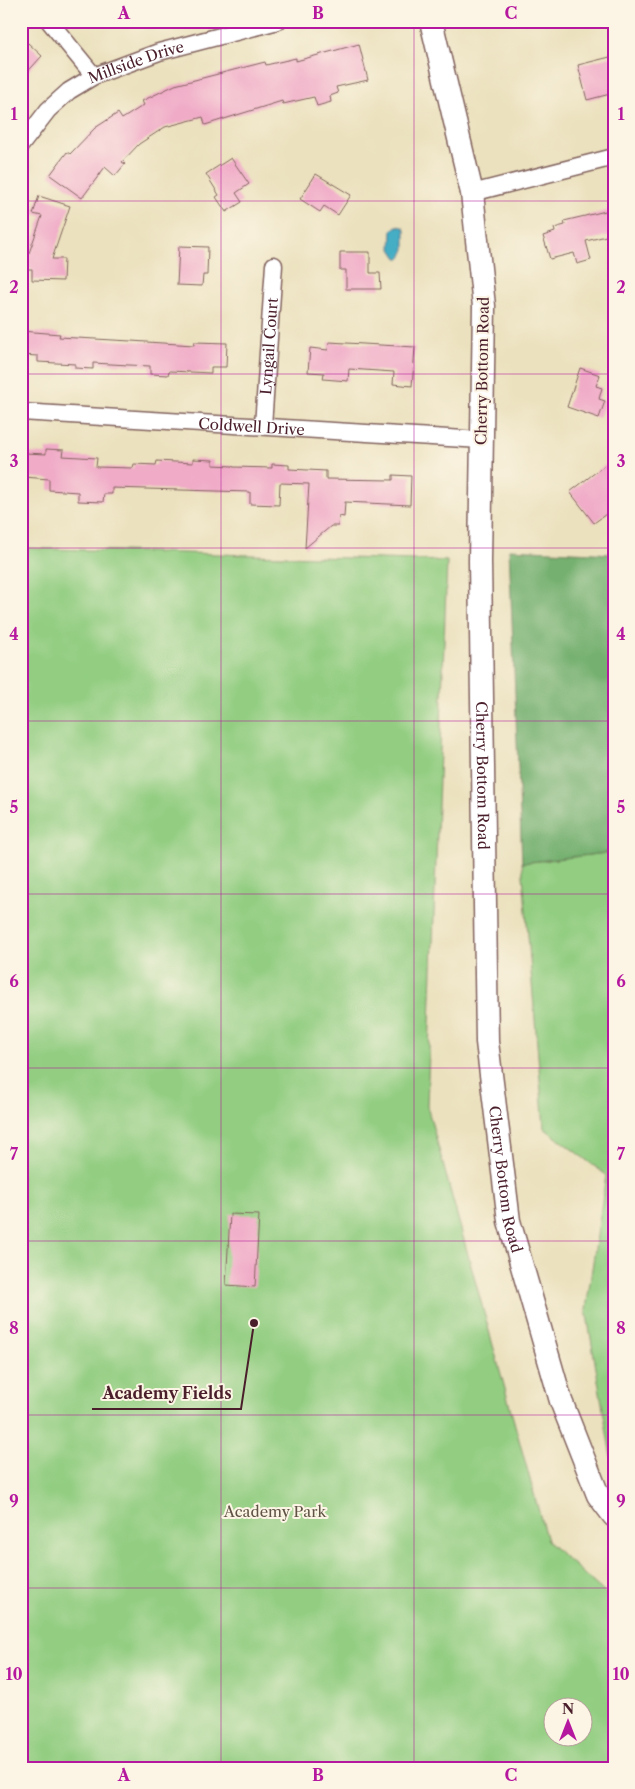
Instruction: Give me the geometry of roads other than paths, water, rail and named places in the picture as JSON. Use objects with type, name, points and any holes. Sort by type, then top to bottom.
[{"type":"main road","name":"Cherry Bottom Road","points":[[431,21],[472,193],[484,306],[480,594],[488,1052],[510,1221],[561,1401],[598,1495],[614,1516]]},
{"type":"street","points":[[49,21],[94,76]]},
{"type":"street","name":"Millside Drive","points":[[21,145],[29,132],[55,104],[69,91],[94,76],[159,52],[278,21]]},
{"type":"street","points":[[472,193],[614,157]]},
{"type":"street","name":"Lyngail Court","points":[[263,426],[274,266]]},
{"type":"street","name":"Coldwell Drive","points":[[21,412],[481,440]]},
{"type":"water","points":[[396,226],[403,227],[405,230],[405,249],[401,258],[397,258],[391,249],[392,230]]},
{"type":"place","name":"Academy Fields","points":[[254,1323]]},
{"type":"park label","name":"Academy Park","points":[[275,1511]]}]
